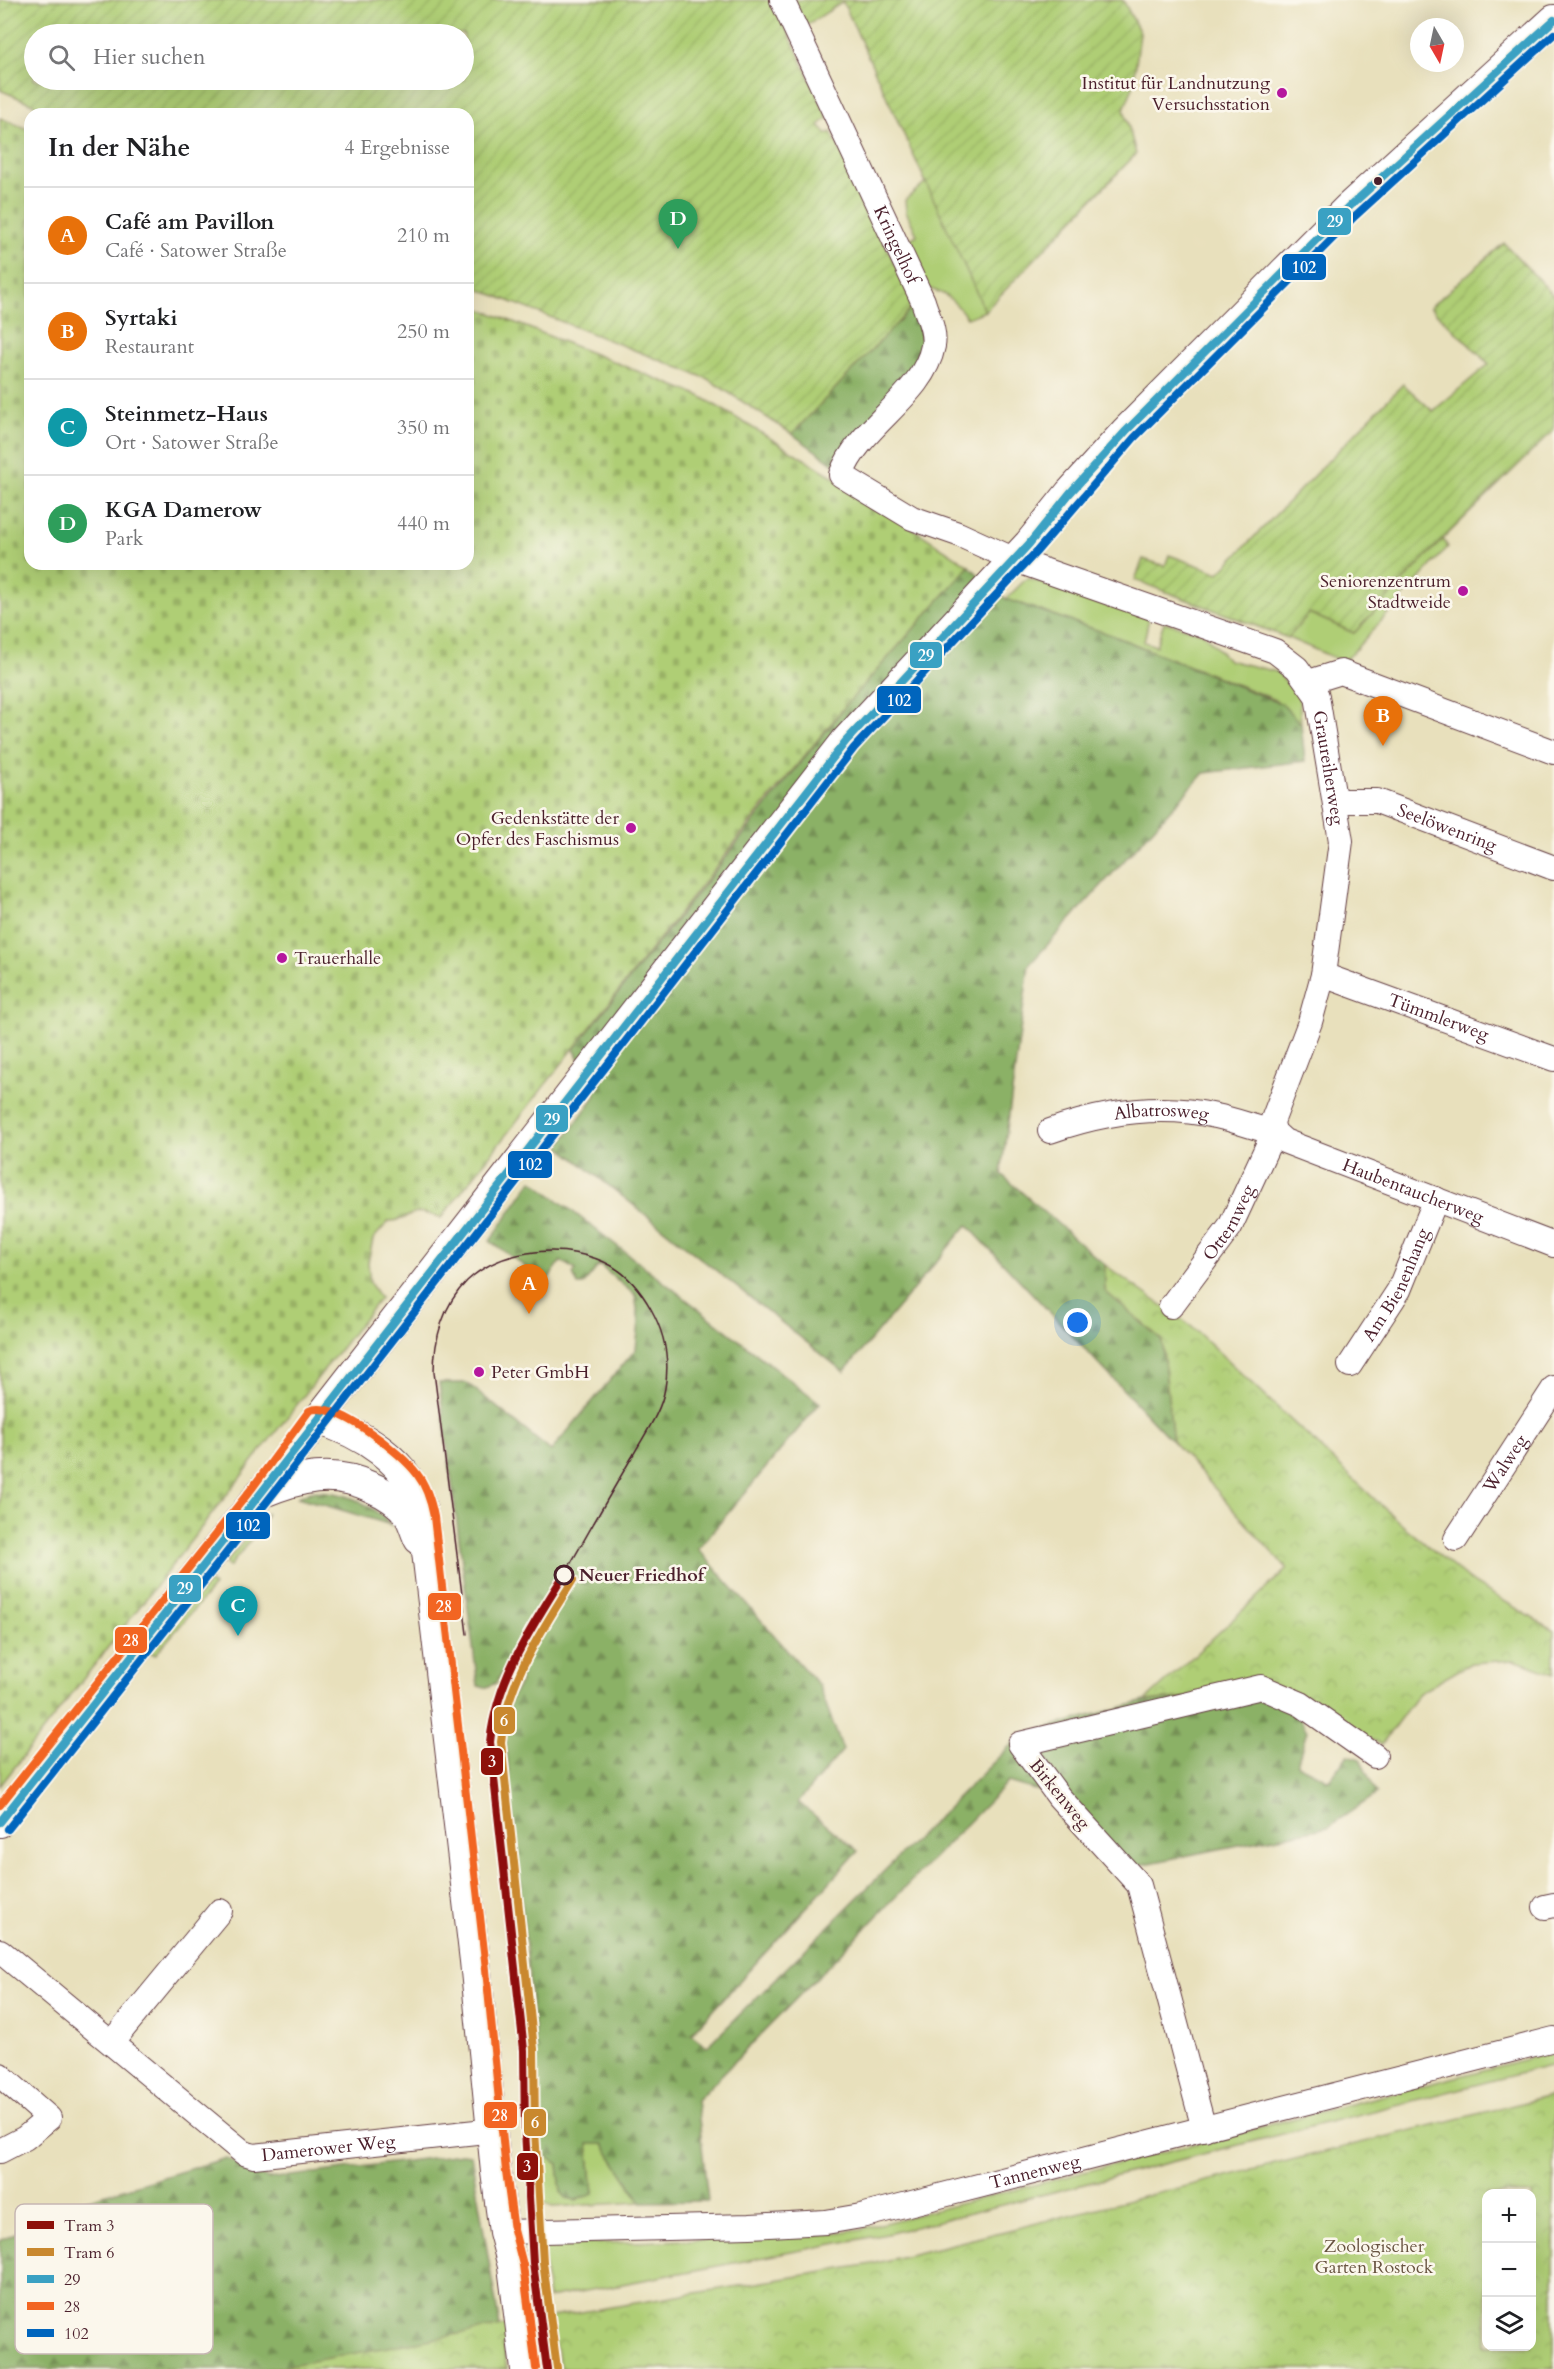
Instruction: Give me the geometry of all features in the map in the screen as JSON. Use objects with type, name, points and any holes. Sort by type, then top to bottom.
[{"type":"main road","points":[[0,1822],[261,1493],[316,1419],[846,741],[1015,560],[1119,438],[1274,280],[1377,180],[1554,20]]},
{"type":"main road","points":[[316,1419],[318,1449],[353,1478],[397,1502],[409,1515],[425,1549]]},
{"type":"main road","points":[[316,1419],[355,1433],[398,1465],[411,1480],[422,1509],[475,1961],[482,2049],[504,2232],[513,2266],[524,2359]]},
{"type":"main road","points":[[261,1493],[307,1478],[329,1475],[353,1478]]},
{"type":"street","name":"Kringelhof","points":[[782,0],[923,302],[932,330],[933,345],[916,382],[858,442],[841,475]]},
{"type":"street","name":"Graureiherweg","points":[[841,475],[912,518],[958,534],[1015,560],[1275,651],[1297,668],[1309,682],[1321,712],[1341,841],[1340,865],[1323,975],[1310,1022],[1272,1122],[1274,1132]]},
{"type":"street","points":[[1309,682],[1341,672],[1554,752]]},
{"type":"street","name":"Seelöwenring","points":[[1336,801],[1377,801],[1554,868]]},
{"type":"street","name":"Tümmlerweg","points":[[1323,975],[1554,1059]]},
{"type":"street","name":"Albatrosweg","points":[[1050,1131],[1117,1112],[1155,1110],[1217,1116],[1251,1128],[1274,1132]]},
{"type":"street","name":"Haubentaucherweg","points":[[1274,1132],[1284,1141],[1554,1245]]},
{"type":"street","name":"Otternweg","points":[[1171,1306],[1230,1227],[1274,1132]]},
{"type":"street","name":"Am Bienenhang","points":[[1350,1365],[1399,1290],[1436,1199]]},
{"type":"street","name":"Walweg","points":[[1456,1539],[1554,1388]]},
{"type":"street","name":"Birkenweg","points":[[1204,2129],[1139,1885],[1059,1797],[1020,1744],[1261,1687],[1301,1704],[1375,1756]]},
{"type":"street","points":[[112,2042],[220,1911]]},
{"type":"street","name":"Damerower Weg","points":[[0,1951],[244,2153],[254,2156],[476,2132]]},
{"type":"street","name":"Tannenweg","points":[[504,2232],[826,2222],[861,2216],[1554,2039]]},
{"type":"street","points":[[0,2075],[49,2118],[25,2138],[0,2151]]},
{"type":"green space","points":[[0,0],[773,0],[828,118],[819,125],[827,134],[831,132],[866,198],[862,203],[866,213],[869,212],[915,304],[792,434],[708,379],[474,287],[474,108],[42,108],[0,90]]},
{"type":"green space","points":[[789,0],[1123,0],[1140,33],[1133,87],[1124,109],[1136,154],[985,311],[843,2],[802,28]]},
{"type":"green space","points":[[0,118],[24,128],[24,570],[474,570],[474,306],[700,396],[849,486],[969,566],[847,704],[765,804],[441,1218],[416,1213],[396,1221],[389,1221],[373,1239],[368,1262],[370,1283],[380,1298],[0,1786]]},
{"type":"green space","points":[[927,181],[985,311],[967,318],[948,297],[922,288],[902,244],[917,235],[906,211],[905,200]]},
{"type":"green space","points":[[1504,243],[1554,296],[1554,430],[1443,539],[1354,633],[1309,613],[1288,638],[1135,580],[1143,559],[1165,566],[1169,555],[1219,573],[1403,384],[1433,411],[1489,364],[1430,307]]},
{"type":"green space","points":[[915,304],[925,334],[918,366],[834,464],[792,434]]},
{"type":"green space","points":[[1443,539],[1448,547],[1344,662],[1288,638],[1309,613],[1354,633]]},
{"type":"green space","points":[[969,566],[1006,599],[1114,636],[1282,704],[1301,724],[1305,761],[1204,773],[1029,965],[1001,1174],[1105,1265],[1105,1291],[1162,1340],[1173,1442],[967,1225],[844,1372],[559,1146],[596,1095],[574,1049],[847,704]]},
{"type":"green space","points":[[1027,578],[1149,618],[1144,642],[1156,646],[1164,622],[1203,633],[1228,660],[1277,672],[1299,696],[1301,724],[1276,700],[1114,636],[1006,599]]},
{"type":"green space","points":[[532,1180],[820,1403],[698,1549],[819,1686],[843,1750],[798,1802],[858,1851],[691,2034],[707,2047],[1016,1740],[1031,1732],[1145,1701],[1197,1698],[1275,1701],[1295,1710],[1307,1731],[1297,1764],[1329,1780],[1348,1755],[1360,1759],[1377,1794],[1328,1827],[1125,1868],[1059,1797],[1008,1782],[697,2100],[708,2201],[641,2202],[603,2144],[588,2144],[593,2194],[576,2200],[566,2198],[561,2191],[558,2164],[532,2146],[535,2039],[504,1725],[511,1698],[521,1682],[517,1672],[507,1665],[496,1683],[485,1688],[478,1686],[439,1383],[467,1383],[551,1451],[636,1349],[639,1322],[635,1295],[599,1265],[583,1285],[578,1285],[573,1274],[576,1270],[561,1261],[546,1282],[490,1241]]},
{"type":"green space","points":[[1105,1265],[1192,1327],[1400,1523],[1469,1580],[1554,1631],[1554,1674],[1514,1660],[1471,1663],[1419,1693],[1381,1745],[1274,1690],[1145,1701],[1287,1569],[1173,1442],[1162,1340],[1105,1291]]},
{"type":"green space","points":[[311,1491],[334,1493],[354,1499],[373,1510],[391,1525],[298,1497]]},
{"type":"green space","points":[[267,1513],[262,1525],[229,1567],[225,1563]]},
{"type":"green space","points":[[209,1583],[214,1586],[155,1655],[150,1652]]},
{"type":"green space","points":[[1554,2052],[1554,2065],[887,2234],[548,2298],[543,2252],[546,2247],[552,2245],[820,2235],[861,2229]]},
{"type":"green space","name":"Zoologischer Garten Rostock","points":[[1554,2095],[1554,2369],[562,2369],[552,2336],[502,2345],[507,2369],[269,2369],[551,2317],[872,2264]]},
{"type":"green space","points":[[588,2143],[604,2144],[641,2202],[553,2207],[536,2200],[532,2146],[558,2164],[561,2191],[593,2193]]},
{"type":"green space","points":[[461,2154],[471,2155],[507,2369],[0,2369],[0,2241],[15,2234],[15,2354],[213,2354],[213,2204],[79,2204],[226,2158],[268,2179]]},
{"type":"tram line","points":[[467,1634],[434,1372],[438,1335],[446,1312],[467,1281],[499,1261],[537,1252],[577,1253],[595,1258],[624,1275],[639,1291],[660,1328],[667,1367],[663,1397],[656,1415],[564,1575]]},
{"type":"tram line","name":"3","points":[[547,2369],[533,2263],[525,2131],[524,2050],[490,1742],[500,1696],[517,1654],[564,1575]]},
{"type":"tram line","name":"6","points":[[557,2368],[543,2262],[535,2130],[534,2049],[501,1742],[510,1698],[518,1677],[527,1657],[573,1580]]},
{"type":"transit line","name":"29","points":[[0,1822],[261,1493],[846,741],[1029,544],[1070,493],[1126,431],[1348,208],[1554,20]]},
{"type":"transit line","name":"102","points":[[8,1829],[269,1499],[854,748],[1037,551],[1134,438],[1355,216],[1554,34]]},
{"type":"transit line","name":"28","points":[[0,1805],[253,1487],[309,1411],[320,1409],[350,1420],[383,1442],[409,1465],[426,1489],[434,1517],[485,1960],[506,2171],[514,2230],[523,2265],[536,2368]]},
{"type":"place","name":"Institut für Landnutzung Versuchsstation","points":[[1282,93]]},
{"type":"place","name":"KGA Damerow","points":[[678,249]]},
{"type":"place","name":"Seniorenzentrum Stadtweide","points":[[1463,591]]},
{"type":"place","name":"Syrtaki","points":[[1383,746]]},
{"type":"place","name":"Gedenkstätte der Opfer des Faschismus","points":[[631,828]]},
{"type":"place","name":"Trauerhalle","points":[[282,958]]},
{"type":"place","name":"Café am Pavillon","points":[[529,1314]]},
{"type":"place","name":"Peter GmbH","points":[[479,1372]]},
{"type":"place","name":"Neuer Friedhof","points":[[564,1575]]},
{"type":"place","name":"Steinmetz-Haus","points":[[238,1636]]}]
